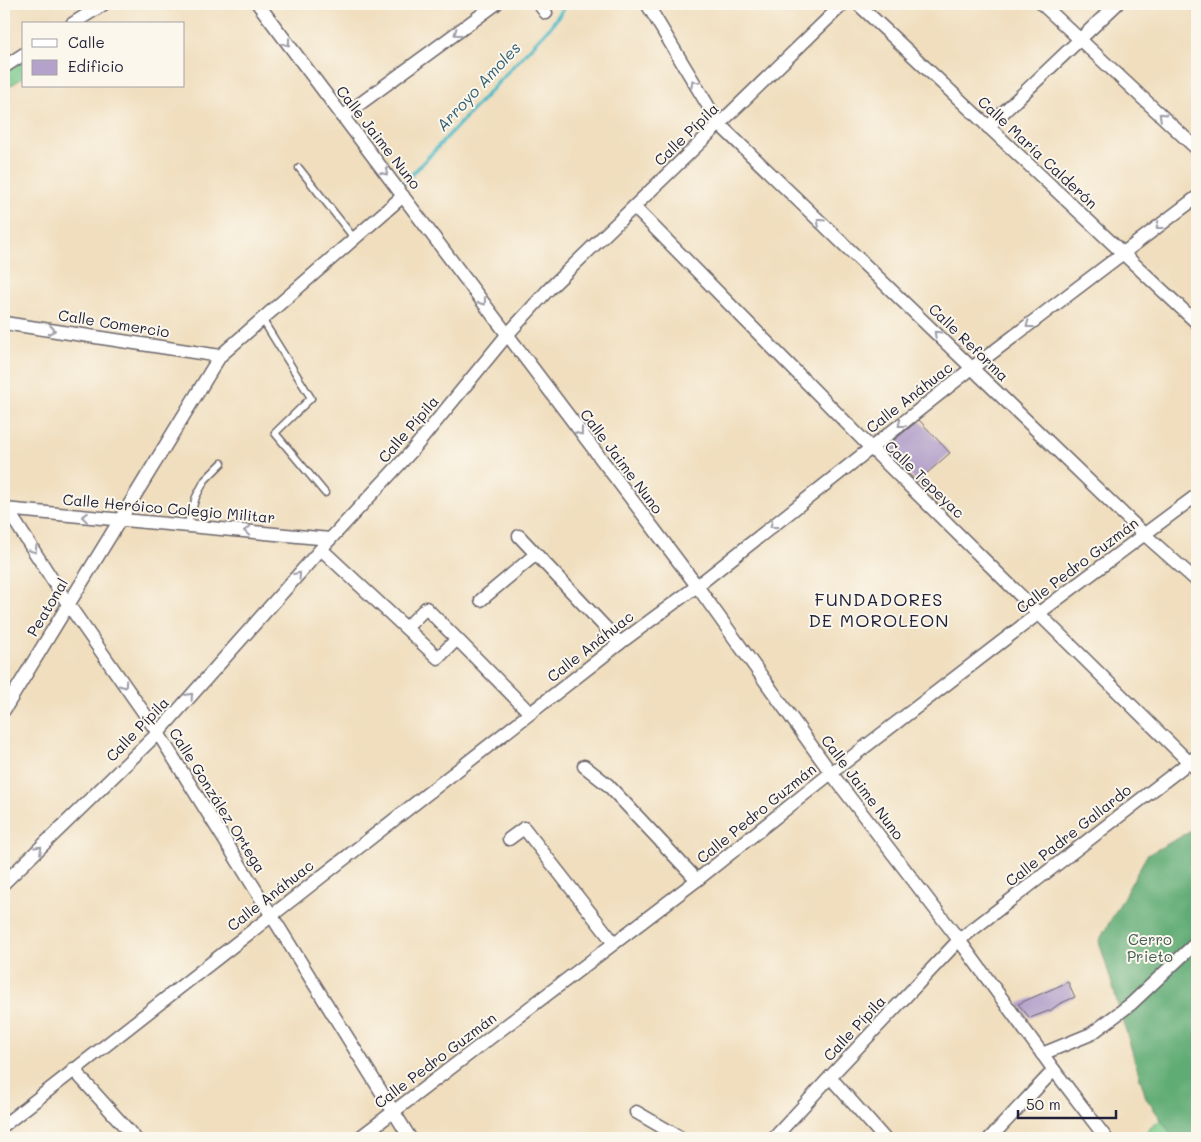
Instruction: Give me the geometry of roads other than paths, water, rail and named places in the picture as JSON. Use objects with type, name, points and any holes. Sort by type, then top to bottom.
[{"type":"street","points":[[75,22],[104,4]]},
{"type":"street","name":"Calle Jaime Nuno","points":[[258,4],[697,586],[831,773],[959,940],[1106,1138]]},
{"type":"street","points":[[342,117],[496,4]]},
{"type":"street","name":"Calle Reforma","points":[[647,4],[720,124],[1145,535],[1197,581]]},
{"type":"street","name":"Calle Pípila","points":[[4,883],[158,733],[330,539],[411,452],[507,335],[548,290],[843,4]]},
{"type":"street","name":"Calle María Calderón","points":[[858,4],[1197,323]]},
{"type":"street","points":[[1042,4],[1197,149]]},
{"type":"street","points":[[988,127],[1117,4]]},
{"type":"street","points":[[4,67],[22,55]]},
{"type":"street","name":"Peatonal","points":[[4,710],[220,356],[403,196]]},
{"type":"street","name":"Calle Anáhuac","points":[[4,1125],[620,643],[697,586],[972,368],[1197,197]]},
{"type":"street","name":"Calle Tepeyac","points":[[634,207],[871,448],[1195,763]]},
{"type":"street","name":"Calle Comercio","points":[[4,322],[220,356]]},
{"type":"street","name":"Calle Pedro Guzmán","points":[[359,1138],[697,880],[831,773],[1197,496]]},
{"type":"street","name":"Calle Heróico Colegio Militar","points":[[6,509],[330,539]]},
{"type":"street","name":"Calle González Ortega","points":[[6,509],[68,604],[158,733],[410,1138]]},
{"type":"street","points":[[519,536],[620,643]]},
{"type":"street","points":[[321,549],[438,658],[457,639]]},
{"type":"street","points":[[481,600],[536,554]]},
{"type":"street","points":[[406,628],[426,608],[530,713]]},
{"type":"street","name":"Calle Padre Gallardo","points":[[959,940],[1195,763]]},
{"type":"street","points":[[584,766],[608,785],[697,880]]},
{"type":"street","points":[[509,839],[524,828],[614,943]]},
{"type":"street","name":"Calle Pípila","points":[[774,1138],[959,940]]},
{"type":"street","points":[[1042,1054],[1091,1034],[1131,1004],[1197,942]]},
{"type":"street","points":[[74,1069],[135,1138]]},
{"type":"street","points":[[990,1138],[1054,1070]]},
{"type":"street","points":[[830,1077],[884,1138]]},
{"type":"street","points":[[636,1112],[681,1138]]},
{"type":"lane","points":[[299,168],[354,238]]},
{"type":"lane","points":[[262,319],[311,398],[275,433],[325,493]]},
{"type":"lane","points":[[187,526],[196,497],[205,480],[222,463]]},
{"type":"waterway","name":"Arroyo Amoles","points":[[404,183],[551,26],[567,4]]},
{"type":"district","name":"FUNDADORES DE MOROLEON","points":[[879,609]]},
{"type":"park label","name":"Cerro Prieto","points":[[1150,948]]}]
